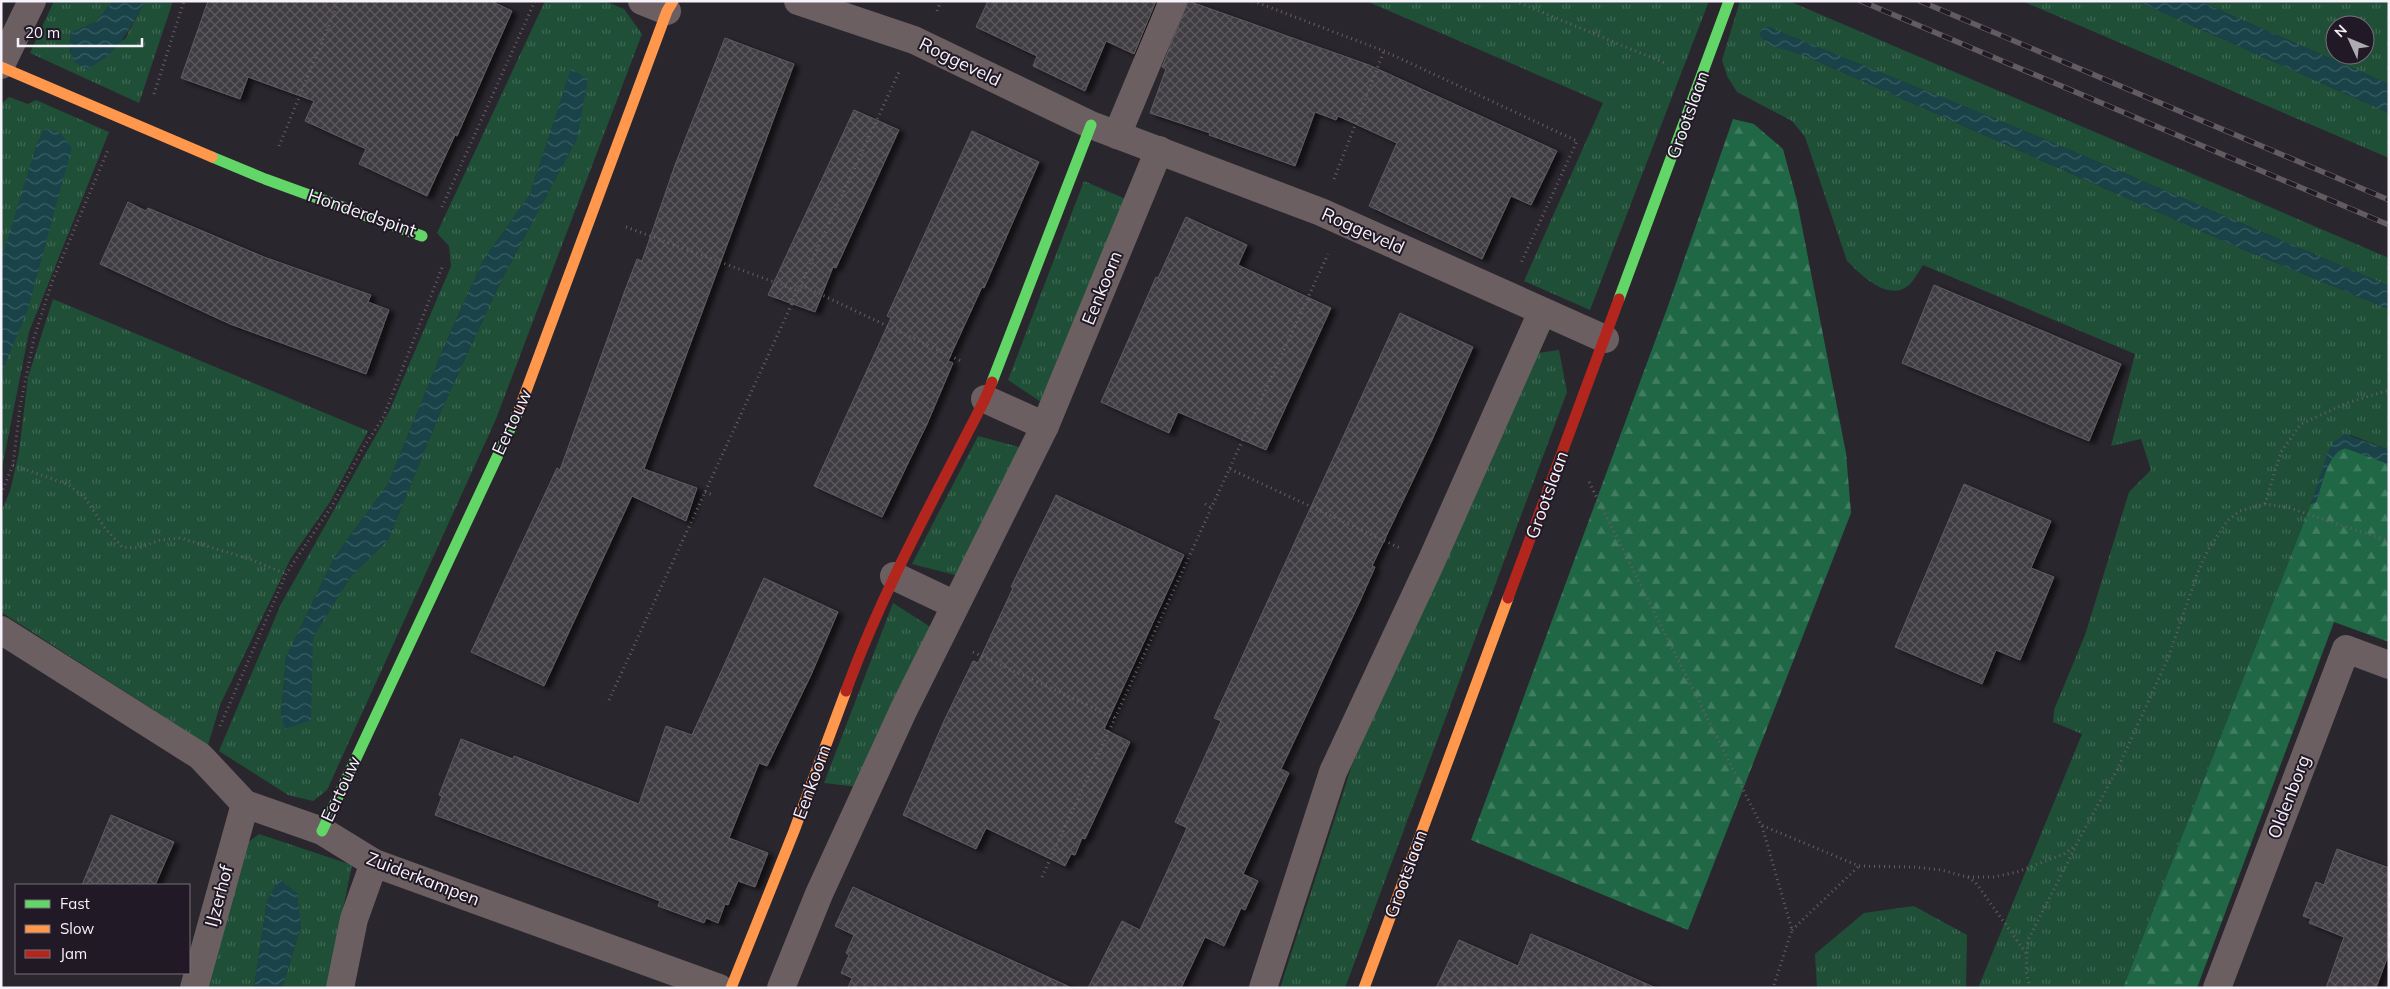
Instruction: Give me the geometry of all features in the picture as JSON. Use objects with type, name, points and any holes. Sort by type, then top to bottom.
[{"type":"street","points":[[1,66],[32,1]]},
{"type":"street","name":"Roggeveld","points":[[798,1],[914,40],[1091,125],[1332,217],[1605,339]]},
{"type":"street","points":[[1117,135],[1173,1]]},
{"type":"street","name":"Grootslaan","points":[[1364,988],[1702,79],[1729,1]]},
{"type":"street","name":"Eertouw","points":[[322,831],[527,392],[592,214],[661,5]]},
{"type":"street","name":"Honderdspint","points":[[1,66],[121,119],[265,179],[422,236]]},
{"type":"street","name":"Eenkoorn","points":[[730,988],[794,831],[865,639],[894,576],[990,387],[1091,125]]},
{"type":"street","name":"Eenkoorn","points":[[781,988],[819,894],[939,636],[1045,426],[1159,150]]},
{"type":"street","points":[[1263,988],[1333,772],[1431,562],[1542,312]]},
{"type":"street","points":[[990,387],[1045,426]]},
{"type":"street","points":[[894,576],[954,605]]},
{"type":"street","name":"Zuiderkampen","points":[[1,630],[200,756],[245,804],[322,831],[374,863],[719,988]]},
{"type":"street","name":"Oldenborg","points":[[2217,988],[2346,649],[2389,665]]},
{"type":"street","name":"IJzerhof","points":[[194,988],[245,804]]},
{"type":"street","points":[[340,988],[354,919],[374,863]]},
{"type":"path","points":[[143,128],[184,1]]},
{"type":"path","points":[[265,179],[339,1]]},
{"type":"path","name":"Honderdspint","points":[[422,236],[435,224],[535,1]]},
{"type":"path","points":[[1253,1],[1384,51],[1577,141],[1506,296]]},
{"type":"path","points":[[1515,1],[1702,79]]},
{"type":"path","points":[[609,700],[914,40]]},
{"type":"path","points":[[1042,877],[1230,469],[1332,217],[1384,51]]},
{"type":"path","points":[[1,494],[13,465],[20,407],[34,338],[52,282],[121,119]]},
{"type":"path","points":[[592,214],[798,291]]},
{"type":"path","points":[[200,756],[214,737],[286,574],[333,504],[361,451],[383,418],[445,258],[440,243],[422,236]]},
{"type":"path","points":[[801,285],[990,387]]},
{"type":"path","points":[[2265,504],[2281,452],[2301,424],[2347,403],[2389,390]]},
{"type":"path","points":[[1568,438],[1761,825],[1792,930]]},
{"type":"path","points":[[13,465],[69,485],[85,498],[105,528],[122,547],[139,548],[160,540],[181,538],[252,560],[286,574]]},
{"type":"path","points":[[1230,469],[1431,562]]},
{"type":"path","points":[[705,492],[713,495]]},
{"type":"path","points":[[1204,504],[1212,508]]},
{"type":"path","points":[[2030,988],[2026,953],[2028,940],[2076,845],[2110,784],[2168,658],[2187,602],[2208,550],[2228,520],[2240,511],[2265,504],[2290,508],[2389,541]]},
{"type":"path","points":[[939,636],[1115,718]]},
{"type":"path","points":[[1761,825],[1859,866],[1914,867],[1941,870],[1967,877],[1994,877],[2017,872],[2064,854],[2076,845]]},
{"type":"path","points":[[1774,988],[1792,930],[1859,866]]},
{"type":"path","points":[[1967,877],[1976,883],[2026,953]]},
{"type":"green space","points":[[54,1],[113,1],[97,21],[71,33],[70,51],[76,63],[125,39],[145,1],[173,1],[139,103],[30,53]]},
{"type":"green space","points":[[545,1],[605,1],[624,9],[642,34],[496,419],[327,790],[313,801],[288,795],[219,751],[281,604],[389,412],[451,266],[449,246],[437,233]],"holes":[[[571,70],[577,138],[500,283],[439,415],[388,540],[351,576],[313,637],[281,717],[286,658],[334,558],[388,484],[447,340],[483,261],[530,194]]]},
{"type":"green space","points":[[1366,1],[1709,1],[1590,310],[1524,281],[1603,103]]},
{"type":"green space","points":[[1740,1],[1789,1],[2389,258],[2389,286],[2020,129],[1768,27],[1780,48],[1801,54],[2242,249],[2389,309],[2389,450],[2351,435],[2335,441],[2331,448],[2123,988],[1978,988],[2082,734],[2053,722],[2054,710],[2085,635],[2129,492],[2151,470],[2141,439],[2111,446],[2135,354],[1923,265],[1910,284],[1894,291],[1876,285],[1860,273],[1847,261],[1805,137],[1792,121],[1737,92],[1727,76],[1722,60]]},
{"type":"green space","points":[[2022,1],[2137,1],[2389,113],[2389,158]]},
{"type":"green space","points":[[2199,1],[2389,1],[2389,84],[2346,65],[2375,65],[2375,15],[2325,15],[2325,56]]},
{"type":"green space","points":[[9,97],[28,104],[36,100],[109,132],[29,332],[1,473],[1,104]]},
{"type":"green space","points":[[1733,119],[1754,124],[1783,149],[1797,201],[1846,453],[1851,513],[1688,930],[1471,840],[1668,306]]},
{"type":"green space","points":[[1084,181],[1128,200],[1044,404],[1008,380]]},
{"type":"green space","points":[[53,299],[368,431],[330,502],[291,558],[220,705],[208,745],[1,612],[1,512],[10,491],[19,452],[28,377]]},
{"type":"green space","points":[[1559,350],[1567,392],[1345,988],[1280,988],[1352,765],[1538,353]]},
{"type":"green space","points":[[978,436],[1023,448],[959,576],[912,564]]},
{"type":"green space","points":[[2345,448],[2389,464],[2389,642],[2334,622],[2197,988],[2123,988],[2311,504],[2316,502],[2329,463],[2339,451]]},
{"type":"green space","points":[[893,603],[932,628],[858,787],[824,783]]},
{"type":"green space","points":[[259,834],[352,865],[327,988],[282,988],[301,926],[267,900],[254,988],[206,988],[241,848]]},
{"type":"green space","points":[[1914,906],[1967,935],[1966,988],[1817,988],[1815,954],[1864,913]]},
{"type":"water","points":[[113,1],[145,1],[121,41],[106,57],[86,69],[76,62],[71,54],[71,33],[97,21]]},
{"type":"water","points":[[2137,1],[2199,1],[2325,56],[2325,65],[2346,65],[2389,84],[2389,113]]},
{"type":"water","points":[[1769,27],[2020,129],[2389,286],[2389,309],[2242,249],[1801,54],[1772,46],[1759,34],[1763,28]]},
{"type":"water","points":[[571,69],[588,79],[577,138],[500,283],[439,415],[388,540],[351,576],[313,637],[311,720],[285,729],[281,717],[286,658],[334,558],[388,484],[447,340],[483,261],[530,194]]},
{"type":"water","points":[[44,129],[59,132],[72,147],[28,309],[1,374],[1,261],[36,146]]},
{"type":"water","points":[[2345,434],[2389,450],[2389,464],[2345,448],[2339,451],[2329,463],[2316,502],[2311,504],[2327,454],[2335,441]]},
{"type":"water","points":[[279,879],[297,893],[301,926],[282,988],[254,988],[267,900]]},
{"type":"building","points":[[208,1],[491,1],[512,11],[457,136],[455,135],[427,196],[359,164],[366,149],[305,121],[314,101],[248,77],[240,99],[181,78]]},
{"type":"building","points":[[988,1],[1156,1],[1134,54],[1106,41],[1085,91],[1033,66],[1037,56],[976,27]]},
{"type":"building","points":[[1188,1],[1369,65],[1557,151],[1531,205],[1511,196],[1482,259],[1369,206],[1397,143],[1338,116],[1336,120],[1315,112],[1295,166],[1209,135],[1210,133],[1150,113],[1166,69],[1162,67]]},
{"type":"building","points":[[725,38],[794,64],[644,469],[697,488],[686,521],[632,496],[544,686],[471,652],[557,468],[560,470],[624,293],[637,259],[642,261],[675,165]]},
{"type":"building","points":[[854,110],[899,130],[836,268],[833,267],[815,312],[768,295]]},
{"type":"building","points":[[972,131],[1039,162],[984,288],[982,287],[948,361],[953,363],[927,424],[882,517],[814,486],[891,318],[887,316]]},
{"type":"building","points":[[128,202],[146,211],[148,208],[264,257],[371,295],[368,302],[389,310],[366,374],[230,324],[100,264]]},
{"type":"building","points":[[1186,217],[1247,245],[1238,265],[1331,308],[1266,450],[1178,412],[1169,433],[1101,402],[1156,277],[1158,278]]},
{"type":"building","points":[[1934,285],[2121,364],[2089,441],[1902,363]]},
{"type":"building","points":[[1400,313],[1473,347],[1432,440],[1372,566],[1375,567],[1360,601],[1281,769],[1289,773],[1243,874],[1258,881],[1245,910],[1241,908],[1224,946],[1205,937],[1181,988],[1088,988],[1122,921],[1140,930],[1187,828],[1175,822],[1221,721],[1214,718]]},
{"type":"building","points":[[1964,484],[2051,521],[2031,568],[2054,577],[2020,660],[1996,650],[1982,684],[1895,647]]},
{"type":"building","points":[[1056,495],[1184,555],[1104,729],[1130,742],[1085,839],[1082,838],[1075,855],[1071,854],[1065,866],[986,828],[976,849],[903,815],[944,721],[973,661],[978,663],[1013,588],[1011,587]]},
{"type":"building","points":[[764,578],[838,612],[811,675],[767,766],[759,763],[729,838],[768,853],[755,887],[738,881],[728,905],[725,904],[718,923],[706,918],[704,923],[658,906],[660,901],[435,815],[442,796],[439,795],[461,739],[513,759],[514,756],[639,804],[666,726],[692,735]]},
{"type":"building","points":[[111,815],[174,842],[155,884],[82,884]]},
{"type":"building","points":[[2337,849],[2389,868],[2389,953],[2376,988],[2326,988],[2344,937],[2309,923],[2311,919],[2303,916],[2316,882],[2324,885]]},
{"type":"building","points":[[853,887],[1072,988],[848,988],[852,978],[841,973],[849,955],[846,953],[854,935],[835,926]]},
{"type":"building","points":[[1531,934],[1656,988],[1436,988],[1459,940],[1518,966]]},
{"type":"railway","points":[[1861,1],[2389,225]]},
{"type":"railway","points":[[1920,1],[2389,200]]},
{"type":"traffic: fast","points":[[1619,299],[1729,1]]},
{"type":"traffic: fast","points":[[992,382],[1091,125]]},
{"type":"traffic: fast","points":[[212,157],[265,179],[422,236]]},
{"type":"traffic: fast","points":[[322,831],[519,410]]},
{"type":"traffic: slow","points":[[519,410],[667,11],[673,1]]},
{"type":"traffic: slow","points":[[1,67],[212,157]]},
{"type":"traffic: slow","points":[[1364,988],[1508,598]]},
{"type":"traffic: slow","points":[[731,988],[794,831],[846,691]]},
{"type":"traffic: jam","points":[[1508,598],[1619,299]]},
{"type":"traffic: jam","points":[[846,691],[893,579],[992,382]]}]
